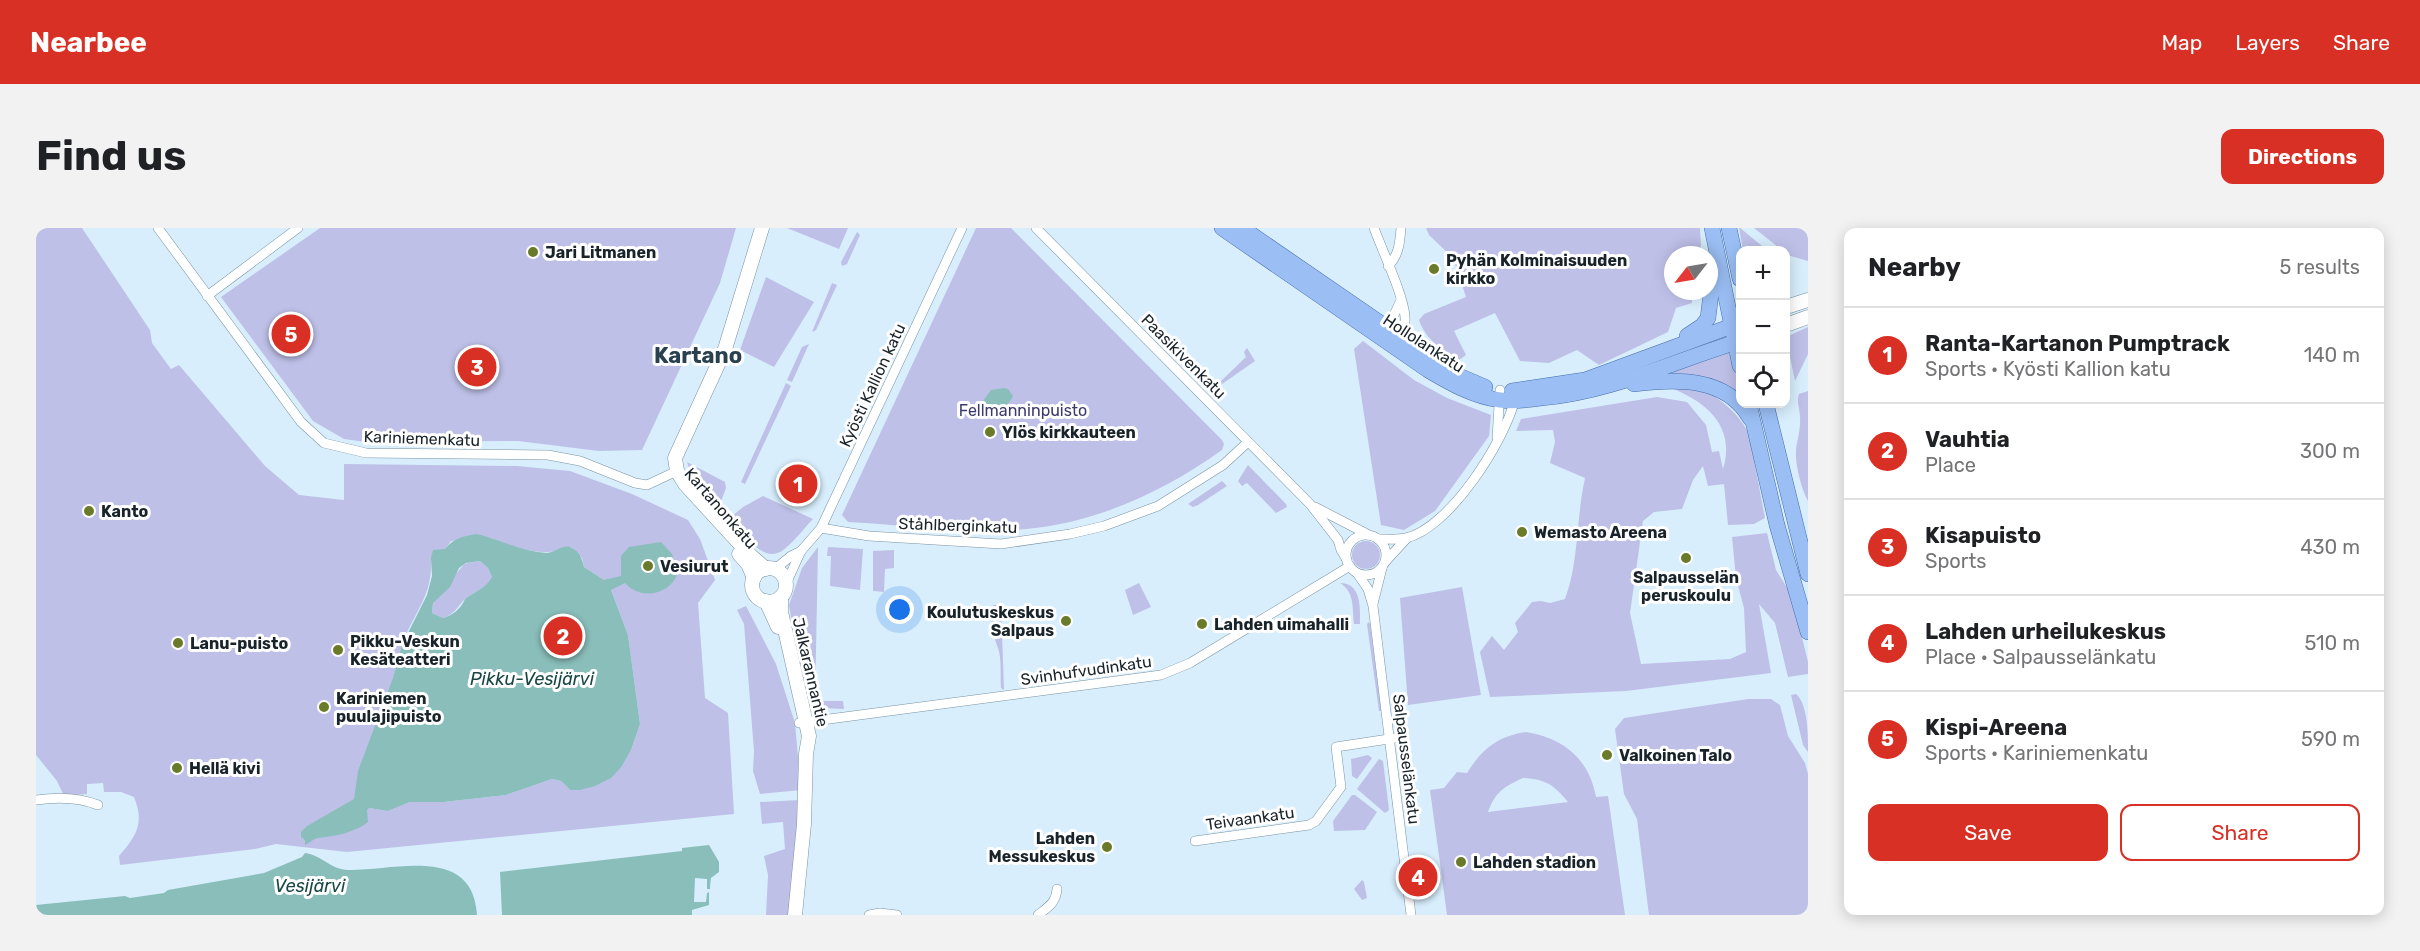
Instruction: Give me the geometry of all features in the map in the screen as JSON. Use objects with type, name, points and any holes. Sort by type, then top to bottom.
[{"type":"main road","name":"Kartanonkatu","points":[[673,473],[675,458],[725,349],[762,228]]},
{"type":"main road","name":"Hollolankatu","points":[[1222,228],[1457,375],[1499,395],[1561,396],[1596,389],[1736,342]]},
{"type":"main road","name":"Hollolankatu","points":[[1242,228],[1390,334]]},
{"type":"main road","points":[[1728,228],[1736,262]]},
{"type":"main road","points":[[1713,235],[1736,324]]},
{"type":"main road","points":[[1662,351],[1695,331],[1708,318],[1713,287],[1713,235]]},
{"type":"main road","points":[[1790,305],[1808,300]]},
{"type":"main road","points":[[1790,323],[1808,317]]},
{"type":"main road","name":"Hollolankatu","points":[[1516,396],[1585,380],[1736,324]]},
{"type":"main road","name":"Kartanonkatu","points":[[730,329],[718,346],[670,450],[667,465],[748,564],[754,578]]},
{"type":"main road","points":[[1596,389],[1658,381],[1699,382],[1734,400],[1749,416],[1755,429]]},
{"type":"main road","points":[[1750,408],[1777,525],[1807,625]]},
{"type":"main road","points":[[1767,408],[1808,574]]},
{"type":"main road","name":"Kartanonkatu","points":[[673,473],[751,556],[771,569]]},
{"type":"main road","points":[[771,569],[783,575],[784,590],[777,600],[766,601],[755,594],[753,583],[759,572],[771,569]]},
{"type":"main road","name":"Jalkarannantie","points":[[784,590],[781,612],[803,722]]},
{"type":"main road","name":"Jalkarannantie","points":[[766,601],[777,622],[803,722],[809,736],[806,754],[804,824],[795,915]]},
{"type":"street","name":"Kariniemenkatu","points":[[158,228],[301,422],[324,443],[366,453],[548,455],[580,461],[635,483],[647,485],[673,473]]},
{"type":"street","points":[[207,296],[298,228]]},
{"type":"street","name":"Kyösti Kallion katu","points":[[784,590],[801,551],[821,528],[962,228]]},
{"type":"street","name":"Paasikivenkatu","points":[[1036,228],[1310,504],[1338,540],[1351,566]]},
{"type":"street","points":[[1374,228],[1401,300],[1405,318],[1404,325],[1390,334]]},
{"type":"street","points":[[1388,266],[1393,262],[1399,247],[1401,228]]},
{"type":"street","points":[[1390,334],[1401,300]]},
{"type":"street","points":[[1497,445],[1499,395]]},
{"type":"street","points":[[1407,538],[1373,537],[1353,540],[1347,549],[1351,566],[1371,574],[1384,564],[1407,538],[1446,514],[1497,445],[1511,415],[1516,396]]},
{"type":"street","name":"Ståhlberginkatu","points":[[821,528],[869,536],[1001,544],[1070,534],[1104,526],[1158,506],[1223,465],[1248,442]]},
{"type":"street","name":"Paasikivenkatu","points":[[1310,504],[1373,537]]},
{"type":"street","points":[[1373,537],[1385,549],[1384,564]]},
{"type":"street","name":"Kyösti Kallion katu","points":[[771,569],[801,551]]},
{"type":"street","name":"Salpausselänkatu","points":[[1373,606],[1384,564]]},
{"type":"street","name":"Salpausselänkatu","points":[[1351,566],[1368,589],[1373,606],[1411,915]]},
{"type":"street","name":"Svinhufvudinkatu","points":[[803,722],[1161,675],[1190,663],[1351,566]]},
{"type":"street","points":[[1390,738],[1402,736]]},
{"type":"street","name":"Teivaankatu","points":[[1194,841],[1309,825],[1316,821],[1341,787],[1336,747],[1390,738]]},
{"type":"street","points":[[36,800],[54,797],[87,801],[98,805]]},
{"type":"street","points":[[1038,915],[1052,905],[1057,889]]},
{"type":"street","points":[[869,915],[880,913],[897,915]]},
{"type":"green space","points":[[36,228],[82,228],[150,330],[152,343],[171,369],[179,365],[265,466],[299,495],[344,500],[344,464],[517,466],[570,471],[632,494],[688,520],[700,539],[715,580],[698,603],[705,698],[728,713],[734,814],[347,852],[276,844],[255,849],[120,865],[119,856],[134,836],[139,822],[134,797],[121,792],[104,792],[103,783],[87,784],[87,794],[64,796],[57,781],[36,755]],"holes":[[[491,538],[538,552],[557,551],[563,547],[571,547],[582,558],[584,567],[604,580],[609,580],[628,635],[640,724],[631,750],[622,766],[570,790],[561,781],[552,779],[506,795],[444,802],[410,802],[388,811],[369,808],[396,669],[405,637],[429,585],[431,559],[445,549],[451,541]]]},
{"type":"green space","points":[[320,228],[736,228],[720,283],[642,450],[599,451],[518,441],[366,442],[344,439],[313,421],[221,297]]},
{"type":"green space","points":[[787,228],[848,228],[839,249]]},
{"type":"green space","name":"Fellmanninpuisto","points":[[976,228],[1011,228],[1222,440],[1224,444],[1222,450],[1177,479],[1129,503],[1052,526],[982,531],[848,522],[842,515]]},
{"type":"green space","points":[[1426,228],[1700,228],[1701,246],[1664,246],[1664,300],[1692,300],[1692,303],[1676,308],[1668,332],[1599,365],[1577,350],[1549,363],[1520,361],[1495,313],[1454,331],[1466,355],[1459,360],[1430,339],[1419,320],[1424,314],[1466,297],[1453,258],[1429,235]]},
{"type":"green space","points":[[1739,228],[1762,246],[1742,246]]},
{"type":"green space","points":[[1754,228],[1808,228],[1808,261],[1790,256],[1790,246],[1777,246]]},
{"type":"green space","points":[[857,232],[860,235],[847,264],[842,266],[841,262]]},
{"type":"green space","points":[[766,277],[814,302],[774,367],[740,350]]},
{"type":"green space","points":[[832,283],[837,285],[816,330],[812,332]]},
{"type":"green space","points":[[1808,327],[1808,354],[1795,381],[1790,357],[1790,335]]},
{"type":"green space","points":[[1363,341],[1414,380],[1447,398],[1491,415],[1489,436],[1435,511],[1404,530],[1381,525],[1354,349]]},
{"type":"green space","points":[[809,344],[792,382],[787,380],[802,347]]},
{"type":"green space","points":[[1247,348],[1255,361],[1222,384],[1220,382],[1246,357],[1244,352]]},
{"type":"green space","points":[[1729,353],[1733,359],[1736,375],[1736,396],[1672,374]]},
{"type":"green space","points":[[786,383],[791,386],[745,484],[741,482]]},
{"type":"green space","points":[[1671,388],[1693,388],[1707,392],[1722,401],[1741,421],[1749,434],[1765,518],[1754,524],[1728,525],[1724,484],[1708,486],[1703,466],[1693,480],[1682,509],[1654,512],[1643,521],[1630,613],[1641,664],[1730,659],[1746,652],[1744,608],[1736,578],[1732,537],[1767,533],[1776,570],[1792,596],[1808,662],[1808,674],[1788,677],[1775,623],[1759,604],[1771,673],[1626,691],[1490,697],[1480,652],[1492,636],[1504,650],[1518,632],[1515,623],[1532,602],[1550,603],[1565,599],[1573,570],[1585,478],[1550,463],[1555,442],[1553,430],[1516,431],[1521,419],[1657,397],[1687,402],[1706,425],[1712,452],[1719,451],[1723,469],[1726,454],[1725,441],[1722,429],[1715,418],[1696,401]]},
{"type":"green space","points":[[1808,391],[1808,501],[1799,476],[1796,450],[1800,421],[1798,397],[1799,394]]},
{"type":"green space","points":[[687,462],[725,482],[726,488],[720,504],[691,474]]},
{"type":"green space","points":[[1248,465],[1287,507],[1276,513],[1247,483],[1242,486],[1238,481]]},
{"type":"green space","points":[[1222,481],[1227,486],[1198,505],[1193,507],[1188,504]]},
{"type":"green space","points":[[763,496],[813,519],[788,546],[773,554],[766,553],[752,543],[731,517]]},
{"type":"green space","points":[[1366,541],[1376,545],[1380,555],[1376,565],[1366,569],[1356,565],[1352,555],[1356,545]]},
{"type":"green space","points":[[818,547],[815,703],[810,699],[806,687],[789,605],[802,568]]},
{"type":"green space","points":[[828,547],[863,549],[860,590],[830,586],[831,556],[827,556]]},
{"type":"green space","points":[[894,550],[894,568],[885,569],[884,592],[873,591],[873,551]]},
{"type":"green space","points":[[480,561],[488,568],[492,577],[487,584],[465,599],[448,616],[443,618],[432,613],[433,603],[463,566]]},
{"type":"green space","points":[[1139,583],[1151,607],[1133,615],[1125,590]]},
{"type":"green space","points":[[1340,583],[1347,584],[1356,592],[1360,624],[1354,624],[1350,596]]},
{"type":"green space","points":[[1462,587],[1481,695],[1408,705],[1400,598]]},
{"type":"green space","points":[[993,605],[1001,605],[1004,690],[1001,688],[1000,657],[992,627]]},
{"type":"green space","points":[[746,606],[776,664],[795,723],[801,790],[760,794],[753,771],[754,751],[744,624],[737,610]]},
{"type":"green space","points":[[1369,622],[1381,711],[1379,711],[1367,624]]},
{"type":"green space","points":[[1796,694],[1805,712],[1808,752],[1803,745],[1791,695]]},
{"type":"green space","points":[[1748,699],[1771,699],[1780,705],[1788,736],[1805,763],[1808,774],[1808,915],[1649,915],[1637,819],[1624,794],[1615,729],[1624,718]]},
{"type":"green space","points":[[821,701],[843,701],[844,709],[822,708]]},
{"type":"green space","points":[[1526,732],[1540,735],[1563,745],[1581,761],[1593,784],[1596,797],[1608,796],[1625,915],[1447,915],[1430,790],[1444,788],[1457,772],[1467,773],[1492,745]],"holes":[[[1523,778],[1548,784],[1568,802],[1488,812],[1501,790]]]},
{"type":"green space","points":[[1368,755],[1372,758],[1357,779],[1352,776],[1351,759]]},
{"type":"green space","points":[[1379,759],[1383,761],[1389,810],[1385,813],[1357,789]]},
{"type":"green space","points":[[1352,795],[1377,812],[1365,830],[1334,831],[1333,821]]},
{"type":"green space","points":[[799,800],[789,915],[766,915],[768,875],[764,856],[785,849],[783,822],[762,824],[760,802]]},
{"type":"green space","points":[[1362,880],[1367,898],[1362,900],[1354,889]]},
{"type":"water","points":[[1008,389],[1013,396],[1009,403],[1003,408],[988,411],[983,401],[991,390]]},
{"type":"water","name":"Pikku-Vesijärvi","points":[[477,534],[537,552],[553,552],[569,547],[579,554],[584,567],[604,580],[621,576],[621,556],[629,547],[661,542],[672,554],[678,572],[669,586],[655,593],[647,593],[632,589],[625,583],[611,590],[628,635],[640,724],[631,750],[622,766],[611,778],[595,786],[570,790],[561,781],[552,779],[506,795],[444,802],[410,802],[388,811],[369,808],[367,810],[368,822],[363,826],[316,839],[305,845],[301,832],[307,826],[354,799],[358,771],[393,678],[402,645],[427,595],[432,576],[433,550],[445,549],[455,540]],"holes":[[[480,561],[488,568],[492,577],[483,587],[465,599],[456,611],[443,618],[432,613],[433,603],[450,587],[459,568],[466,563]]]},
{"type":"water","points":[[709,845],[719,862],[719,872],[711,878],[709,906],[693,910],[692,915],[502,915],[500,872],[682,851],[682,848]]},
{"type":"water","name":"Vesijärvi","points":[[305,853],[348,870],[428,866],[446,870],[461,878],[472,893],[477,915],[36,915],[36,905],[125,896],[130,898],[264,873],[302,857]]},
{"type":"pier","points":[[720,875],[714,880],[711,908],[692,915],[692,910],[709,905],[709,892],[706,902],[694,902],[695,878],[707,879],[707,889],[710,889],[711,878]]},
{"type":"place","name":"Jari Litmanen","points":[[533,252]]},
{"type":"place","name":"Pyhän Kolminaisuuden kirkko","points":[[1434,269]]},
{"type":"place","name":"Kispi-Areena","points":[[291,334]]},
{"type":"place","name":"Kisapuisto","points":[[477,367]]},
{"type":"place","name":"Ylös kirkkauteen","points":[[990,432]]},
{"type":"place","name":"Ranta-Kartanon Pumptrack","points":[[798,484]]},
{"type":"place","name":"Kanto","points":[[89,511]]},
{"type":"place","name":"Wemasto Areena","points":[[1522,532]]},
{"type":"place","name":"Salpausselän peruskoulu","points":[[1686,558]]},
{"type":"place","name":"Vesiurut","points":[[648,566]]},
{"type":"place","name":"Koulutuskeskus Salpaus","points":[[1066,621]]},
{"type":"place","name":"Lahden uimahalli","points":[[1202,624]]},
{"type":"place","name":"Vauhtia","points":[[563,636]]},
{"type":"place","name":"Lanu-puisto","points":[[178,643]]},
{"type":"place","name":"Pikku-Veskun Kesäteatteri","points":[[338,650]]},
{"type":"place","name":"Kariniemen puulajipuisto","points":[[324,707]]},
{"type":"place","name":"Valkoinen Talo","points":[[1607,755]]},
{"type":"place","name":"Hellä kivi","points":[[177,768]]},
{"type":"place","name":"Lahden Messukeskus","points":[[1107,847]]},
{"type":"place","name":"Lahden stadion","points":[[1461,862]]},
{"type":"place","name":"Lahden urheilukeskus","points":[[1418,877]]},
{"type":"district","name":"Kartano","points":[[698,355]]}]
